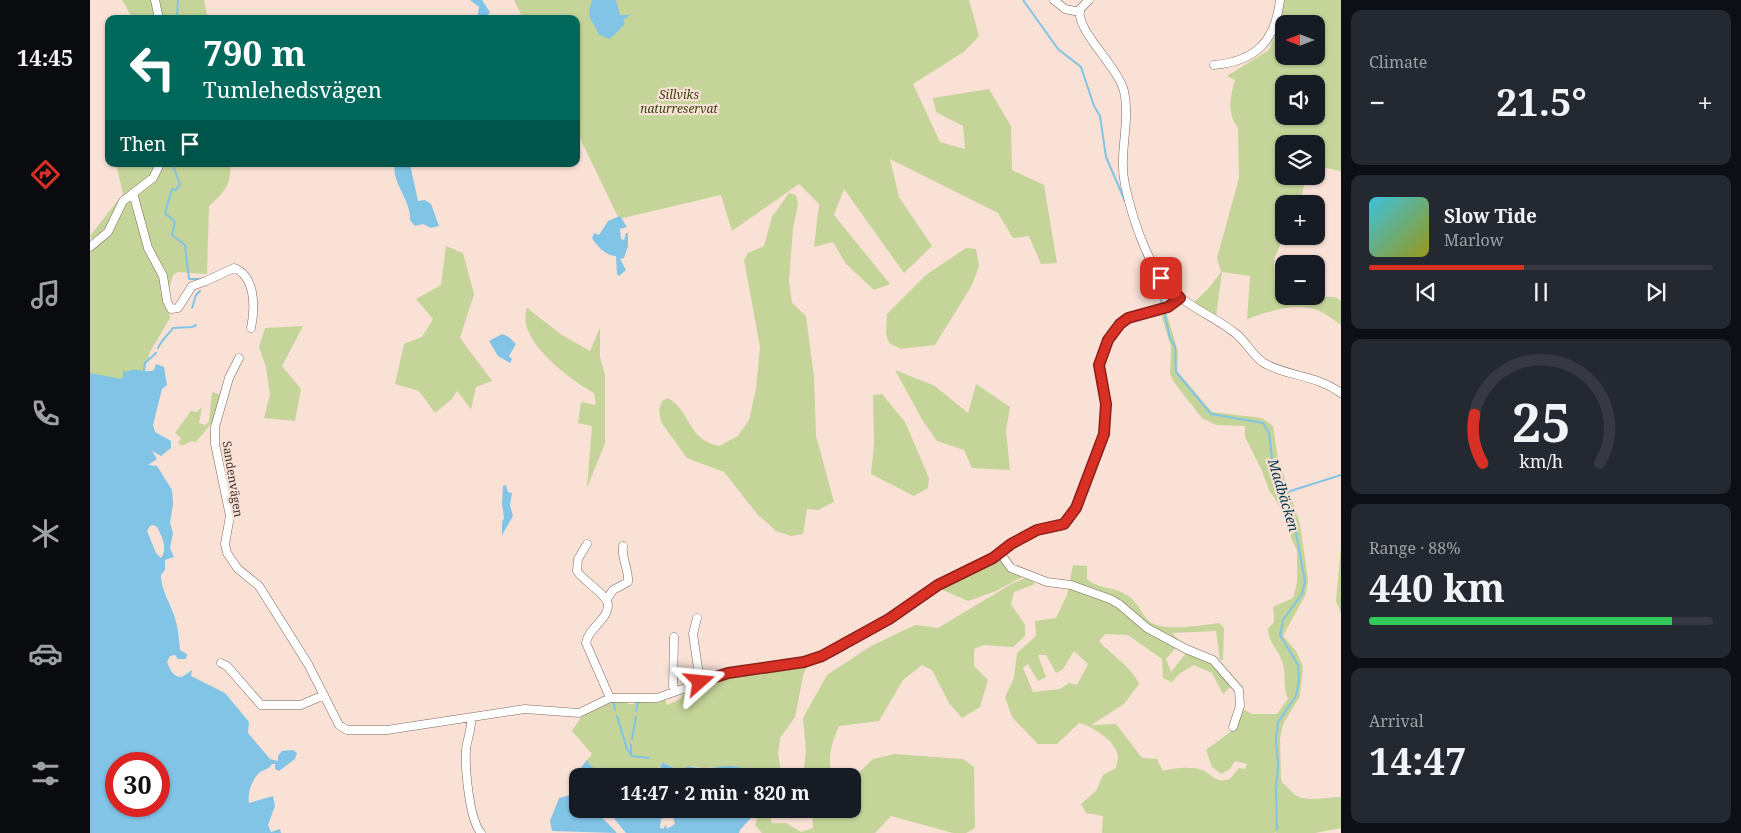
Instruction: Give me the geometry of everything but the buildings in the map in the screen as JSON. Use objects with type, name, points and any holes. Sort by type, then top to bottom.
[{"type":"street","points":[[155,0],[158,15]]},
{"type":"street","points":[[1054,0],[1064,9],[1080,12]]},
{"type":"street","points":[[1089,0],[1080,12],[1082,25],[1111,65],[1123,90],[1126,106],[1125,184],[1143,243],[1161,278],[1180,298],[1235,333],[1264,363],[1313,378],[1341,393]]},
{"type":"street","points":[[1214,66],[1223,65],[1260,50],[1271,36],[1280,0]]},
{"type":"street","points":[[90,247],[104,237],[123,201],[153,178],[158,167]]},
{"type":"street","points":[[133,192],[148,248],[163,276],[167,300],[171,309],[178,308],[192,286],[206,282],[234,268],[240,270],[250,286],[254,311],[251,328]]},
{"type":"street","name":"Sandenvägen","points":[[239,358],[229,378],[215,426],[216,444],[230,516],[225,544],[227,553],[238,569],[259,586],[308,664],[339,726],[346,730],[394,729],[471,719],[525,709],[576,714],[610,698],[657,698],[728,673],[804,662],[822,656],[889,619],[938,585],[1000,553],[1011,544],[1033,532],[1060,526],[1071,517],[1104,434],[1106,404],[1099,373],[1101,356],[1107,342],[1115,328],[1123,322],[1136,316],[1165,308],[1180,298]]},
{"type":"street","points":[[587,544],[578,559],[576,571],[607,599]]},
{"type":"street","points":[[610,698],[586,643],[588,636],[608,609],[607,599],[613,590],[628,582],[626,567],[621,554],[623,546]]},
{"type":"street","points":[[1000,553],[1010,568],[1047,582],[1071,585],[1110,599],[1119,604],[1147,628],[1186,649],[1213,660],[1239,690],[1240,706],[1233,727]]},
{"type":"street","points":[[697,618],[693,634],[700,682]]},
{"type":"street","points":[[674,637],[673,686],[675,691]]},
{"type":"street","points":[[221,663],[226,666],[261,705],[301,705],[324,694]]},
{"type":"street","points":[[471,719],[466,750],[468,783],[475,822],[481,833]]},
{"type":"green space","points":[[122,0],[204,0],[207,15],[131,15]]},
{"type":"green space","name":"Sillviks naturreservat","points":[[514,0],[969,0],[979,36],[965,51],[913,84],[940,142],[965,149],[963,126],[936,112],[933,98],[989,89],[1011,126],[1012,170],[1044,185],[1057,263],[1041,264],[1029,236],[1013,238],[998,213],[890,159],[899,197],[932,246],[904,273],[844,189],[834,215],[890,284],[874,290],[846,264],[833,242],[814,247],[819,204],[799,184],[732,231],[721,195],[619,219],[580,138],[580,15],[521,15]]},
{"type":"green space","points":[[1284,0],[1341,0],[1341,171],[1325,168],[1325,135],[1275,135],[1275,185],[1304,185],[1302,195],[1275,195],[1275,245],[1280,245],[1274,260],[1275,305],[1325,305],[1325,297],[1335,297],[1341,301],[1341,325],[1320,311],[1300,307],[1282,309],[1247,319],[1250,276],[1222,272],[1216,316],[1193,303],[1208,289],[1221,272],[1217,258],[1239,178],[1238,128],[1232,117],[1230,105],[1235,80],[1227,76],[1269,50],[1275,34],[1275,65],[1325,65],[1325,15],[1281,15]]},
{"type":"green space","points":[[117,167],[231,167],[226,188],[209,206],[207,274],[178,272],[173,275],[166,300],[170,318],[150,352],[137,395],[90,486],[90,248],[95,245],[90,236],[123,194]]},
{"type":"green space","points":[[789,193],[796,195],[798,204],[793,228],[789,281],[792,303],[806,316],[814,377],[816,436],[834,502],[818,510],[807,509],[803,534],[791,536],[776,531],[758,515],[724,472],[687,458],[661,422],[659,410],[662,401],[668,398],[681,410],[700,438],[708,443],[719,446],[738,436],[749,420],[756,389],[760,347],[744,260],[748,253],[764,246],[772,217]]},
{"type":"green space","points":[[446,246],[463,253],[474,294],[460,338],[492,381],[476,387],[471,409],[457,391],[452,399],[435,413],[419,391],[395,384],[404,344],[422,337],[433,319],[416,299],[441,285]]},
{"type":"green space","points":[[966,248],[976,249],[979,266],[972,285],[935,345],[901,349],[889,343],[886,334],[887,314],[926,275]]},
{"type":"green space","points":[[527,308],[562,335],[590,351],[600,328],[600,357],[605,375],[605,443],[587,488],[592,426],[578,423],[581,402],[596,405],[594,393],[572,379],[547,358],[537,346],[529,333],[525,320]]},
{"type":"green space","points":[[1166,312],[1178,351],[1177,371],[1212,412],[1262,418],[1273,426],[1278,459],[1300,524],[1308,580],[1306,594],[1283,636],[1296,651],[1303,666],[1300,696],[1283,724],[1280,738],[1282,783],[1301,798],[1341,797],[1341,828],[1315,833],[1276,833],[1276,831],[1275,833],[1102,833],[1103,816],[1086,813],[1081,804],[1096,791],[1103,775],[1116,768],[1118,756],[1113,745],[1097,731],[1079,723],[1057,744],[1038,744],[1012,717],[1005,697],[1014,678],[1017,653],[1036,636],[1035,621],[1056,618],[1067,595],[1073,565],[1087,566],[1087,579],[1129,597],[1145,617],[1154,624],[1182,627],[1219,623],[1224,628],[1223,660],[1220,660],[1216,631],[1172,633],[1181,642],[1166,659],[1171,672],[1186,653],[1209,660],[1232,685],[1223,694],[1212,673],[1194,665],[1179,674],[1172,682],[1163,678],[1162,659],[1128,635],[1105,634],[1099,641],[1126,666],[1139,684],[1124,704],[1091,725],[1116,724],[1142,758],[1157,759],[1163,771],[1177,768],[1193,768],[1202,770],[1221,780],[1230,779],[1239,768],[1245,769],[1247,764],[1235,761],[1230,769],[1221,774],[1212,767],[1206,750],[1237,727],[1243,709],[1252,714],[1277,714],[1288,699],[1285,690],[1283,666],[1268,634],[1268,629],[1274,622],[1273,607],[1293,598],[1297,583],[1297,551],[1291,538],[1289,520],[1269,490],[1245,437],[1245,426],[1216,425],[1202,418],[1173,381],[1170,374],[1171,347],[1161,314]],"holes":[[[1074,651],[1088,664],[1077,685],[1069,683],[1060,689],[1033,692],[1023,668],[1028,664],[1038,681],[1046,677],[1038,655],[1046,655],[1056,673],[1063,669]]]},
{"type":"green space","points":[[303,326],[282,366],[301,389],[295,421],[264,418],[270,395],[266,367],[259,347],[265,328]]},
{"type":"green space","points":[[895,370],[935,386],[968,413],[976,384],[1010,407],[1006,431],[1010,470],[972,468],[964,450],[937,441],[923,421]]},
{"type":"green space","points":[[212,392],[221,395],[215,419],[196,442],[191,441],[182,446],[178,443],[181,438],[175,433],[191,411],[197,412],[202,407],[199,423],[205,425],[209,422]]},
{"type":"green space","points":[[882,394],[905,422],[929,478],[928,488],[914,496],[871,474],[874,444],[873,395]]},
{"type":"green space","points":[[1341,547],[1341,613],[1336,601]]},
{"type":"green space","points":[[997,558],[1001,558],[1024,576],[996,591],[968,601],[938,588]]},
{"type":"green space","points":[[1028,577],[1035,584],[1014,592],[1011,604],[1025,625],[1025,636],[1013,647],[984,645],[974,649],[974,666],[988,680],[980,707],[962,718],[949,703],[932,670],[922,665],[903,680],[879,721],[839,726],[832,745],[831,768],[804,768],[806,750],[803,718],[827,675],[871,646],[915,625],[938,628],[1013,583]]},
{"type":"green space","points":[[808,663],[803,676],[795,717],[780,738],[778,754],[781,768],[708,768],[692,766],[689,768],[675,768],[662,762],[659,768],[593,768],[587,760],[592,754],[572,731],[583,714],[607,702],[627,700],[628,704],[634,704],[635,700],[658,703],[665,699],[667,705],[680,699],[686,691],[727,676]]},
{"type":"green space","points":[[894,754],[963,759],[974,767],[975,828],[966,833],[953,833],[891,816],[875,833],[762,833],[755,825],[757,818],[771,818],[772,823],[786,823],[801,832],[813,828],[812,818],[861,818],[861,770],[873,759]]},
{"type":"water","points":[[470,0],[482,0],[490,12],[488,15],[478,15],[479,7]]},
{"type":"water","points":[[592,0],[616,0],[620,15],[631,15],[623,20],[625,24],[610,39],[599,35],[591,19],[589,12]]},
{"type":"water","points":[[395,167],[411,167],[418,201],[425,200],[431,204],[439,226],[431,228],[423,224],[415,226],[410,220],[408,205],[398,185]]},
{"type":"water","points":[[620,216],[627,227],[620,229],[621,239],[624,240],[626,233],[628,233],[628,246],[624,258],[620,259],[626,270],[619,276],[617,274],[616,256],[605,252],[592,238],[594,233],[599,235],[608,221]]},
{"type":"water","points":[[502,334],[509,337],[516,344],[509,356],[512,359],[510,363],[498,356],[489,341]]},
{"type":"water","points":[[156,364],[164,367],[167,385],[162,389],[153,425],[155,432],[171,441],[171,448],[161,456],[152,451],[157,459],[148,465],[157,466],[172,490],[173,504],[170,523],[173,533],[170,548],[174,557],[165,560],[165,570],[161,575],[161,579],[175,619],[180,650],[187,654],[186,659],[178,659],[175,655],[170,656],[167,662],[176,676],[182,677],[192,670],[191,676],[225,693],[249,722],[248,733],[270,759],[278,761],[278,756],[282,751],[293,750],[297,753],[295,759],[279,771],[275,769],[275,764],[272,764],[259,773],[249,791],[249,803],[273,796],[275,806],[268,825],[271,832],[280,829],[281,833],[90,833],[90,373],[121,379],[123,377],[123,370],[127,372],[130,370],[154,370]],"holes":[[[150,526],[157,527],[164,542],[161,558],[156,553],[147,531]]]},
{"type":"water","points":[[506,485],[508,492],[512,493],[510,505],[513,516],[502,535],[502,522],[504,518],[502,503],[503,486]]},
{"type":"water","points":[[587,760],[594,768],[581,768]]},
{"type":"water","points":[[662,762],[674,768],[660,768]]},
{"type":"water","points":[[729,766],[741,768],[712,768]]},
{"type":"water","points":[[569,795],[569,818],[603,818],[617,833],[552,831],[550,821],[559,798]]},
{"type":"water","points":[[614,818],[665,818],[661,819],[660,828],[663,829],[666,825],[667,829],[675,824],[673,818],[751,818],[739,833],[626,833]]},
{"type":"waterway","points":[[177,15],[178,0]]},
{"type":"waterway","name":"Madbäcken","points":[[1023,0],[1058,49],[1081,67],[1094,106],[1100,116],[1106,157],[1125,201]]},
{"type":"waterway","points":[[175,167],[180,184],[176,190],[172,189],[165,213],[175,222],[172,235],[185,245],[189,279],[201,279]]},
{"type":"waterway","name":"Madbäcken","points":[[1131,220],[1163,306]]},
{"type":"waterway","points":[[192,308],[196,295],[200,291]]},
{"type":"waterway","name":"Madbäcken","points":[[1164,311],[1170,338],[1175,347],[1176,372],[1211,414],[1263,423],[1269,433],[1273,466],[1279,477],[1294,523],[1305,581],[1302,594],[1283,620],[1280,635],[1298,665],[1299,680],[1296,696],[1278,722],[1276,740],[1278,765],[1276,790],[1277,830]]},
{"type":"waterway","points":[[158,348],[173,328],[196,325]]},
{"type":"waterway","points":[[144,371],[145,363],[156,353]]},
{"type":"waterway","points":[[1284,493],[1341,475]]},
{"type":"waterway","points":[[613,701],[615,710]]},
{"type":"waterway","points":[[636,711],[638,702]]},
{"type":"waterway","points":[[617,716],[627,749],[632,756],[649,758]]},
{"type":"waterway","points":[[632,739],[636,717]]},
{"type":"waterway","points":[[631,744],[631,754]]},
{"type":"route","points":[[700,682],[728,673],[816,659],[832,652],[889,619],[938,585],[962,572],[985,563],[1011,544],[1037,530],[1060,526],[1068,521],[1076,508],[1094,456],[1103,440],[1106,404],[1099,373],[1101,356],[1115,328],[1128,318],[1168,307],[1180,298],[1161,278]]}]
